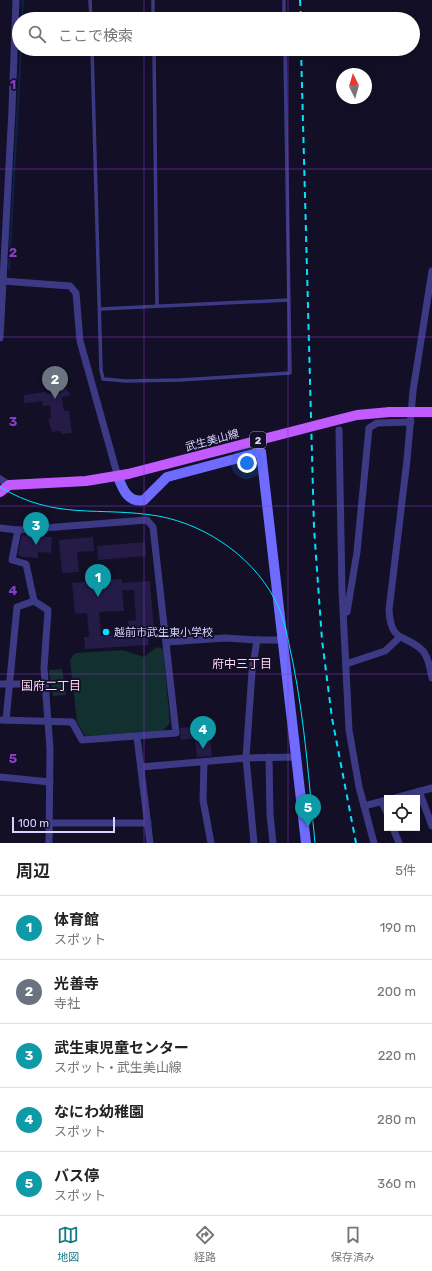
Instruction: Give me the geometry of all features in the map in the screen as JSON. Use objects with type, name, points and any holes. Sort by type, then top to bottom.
[{"type":"main road","name":"武生美山線","points":[[9,485],[59,484],[123,475],[357,416],[390,412],[411,417],[427,412]]},
{"type":"main road","points":[[0,492],[9,485]]},
{"type":"street","points":[[15,12],[16,0]]},
{"type":"street","points":[[0,338],[13,56]]},
{"type":"street","points":[[432,271],[411,417],[389,610],[390,624],[400,637],[422,650],[429,664],[432,678]]},
{"type":"street","points":[[3,282],[70,286],[76,293],[83,353],[123,475],[124,492],[134,500],[144,500],[167,477],[261,452],[306,843]]},
{"type":"street","points":[[344,612],[347,612],[355,564],[369,428],[377,423],[411,417]]},
{"type":"street","points":[[339,430],[342,590],[352,751],[374,843]]},
{"type":"street","points":[[0,479],[9,485]]},
{"type":"street","points":[[333,481],[340,488]]},
{"type":"street","points":[[0,528],[18,530],[147,520],[153,527],[176,733],[82,740],[72,722],[3,720],[9,684],[17,607],[34,601]]},
{"type":"street","points":[[18,530],[12,560],[26,564],[34,601],[48,610],[44,668],[49,722],[49,843]]},
{"type":"street","points":[[346,664],[385,651],[400,637]]},
{"type":"street","points":[[166,642],[225,638],[283,640]]},
{"type":"street","points":[[254,843],[246,758],[252,672],[257,640]]},
{"type":"street","points":[[0,684],[45,684]]},
{"type":"street","points":[[137,736],[150,843]]},
{"type":"street","points":[[269,757],[270,814],[273,843]]},
{"type":"street","points":[[141,767],[246,758],[297,757]]},
{"type":"street","points":[[204,762],[203,800],[211,843]]},
{"type":"street","points":[[0,777],[50,782]]},
{"type":"street","points":[[405,795],[432,788]]},
{"type":"street","points":[[419,791],[432,826]]},
{"type":"street","points":[[364,806],[384,801]]},
{"type":"street","points":[[49,823],[148,823]]},
{"type":"street","points":[[394,831],[399,843]]},
{"type":"lane","points":[[90,0],[91,12]]},
{"type":"lane","points":[[153,0],[153,12]]},
{"type":"lane","points":[[284,0],[284,12]]},
{"type":"lane","points":[[92,56],[101,370],[104,379],[126,381],[180,380],[290,373],[284,56]]},
{"type":"lane","points":[[154,56],[158,306]]},
{"type":"lane","points":[[100,309],[289,300]]},
{"type":"green space","points":[[157,647],[163,649],[170,723],[163,731],[85,736],[77,722],[70,660],[75,653],[123,650],[144,657]]},
{"type":"green space","points":[[62,669],[66,695],[53,696],[49,670]]},
{"type":"building","points":[[60,389],[66,389],[69,392],[69,396],[62,397],[64,411],[69,411],[72,433],[61,434],[61,431],[52,432],[48,419],[51,418],[50,405],[43,406],[42,401],[24,403],[24,395],[46,392],[46,394],[61,393]]},
{"type":"building","points":[[22,535],[52,537],[51,553],[38,552],[38,558],[22,557],[18,554]]},
{"type":"building","points":[[93,537],[94,551],[77,552],[79,572],[62,573],[59,540]]},
{"type":"building","points":[[145,542],[146,556],[98,560],[97,546]]},
{"type":"building","points":[[122,579],[122,583],[150,581],[154,631],[147,632],[149,645],[85,649],[84,637],[89,637],[87,613],[75,614],[72,583]],"holes":[[[122,590],[134,590],[136,620],[128,621],[129,635],[101,636],[99,612],[124,611]]]},
{"type":"building","points":[[208,725],[212,756],[197,757],[195,738],[181,740],[180,728]]},
{"type":"waterway","points":[[22,12],[23,0]]},
{"type":"waterway","points":[[9,269],[21,56]]},
{"type":"tram line","points":[[0,487],[20,498],[59,508],[137,513],[177,521],[195,527],[213,536],[245,560],[270,591],[284,621],[304,730],[315,843]]},
{"type":"railway","points":[[300,0],[301,12]]},
{"type":"railway","points":[[301,56],[314,528],[322,640],[332,718],[356,843]]},
{"type":"place","name":"光善寺","points":[[55,399]]},
{"type":"place","name":"武生東児童センター","points":[[36,545]]},
{"type":"place","name":"体育館","points":[[98,597]]},
{"type":"place","name":"越前市武生東小学校","points":[[106,632]]},
{"type":"place","name":"なにわ幼稚園","points":[[203,749]]},
{"type":"place","name":"バス停","points":[[308,827]]},
{"type":"district","name":"府中三丁目","points":[[242,664]]},
{"type":"district","name":"国府二丁目","points":[[51,686]]}]
